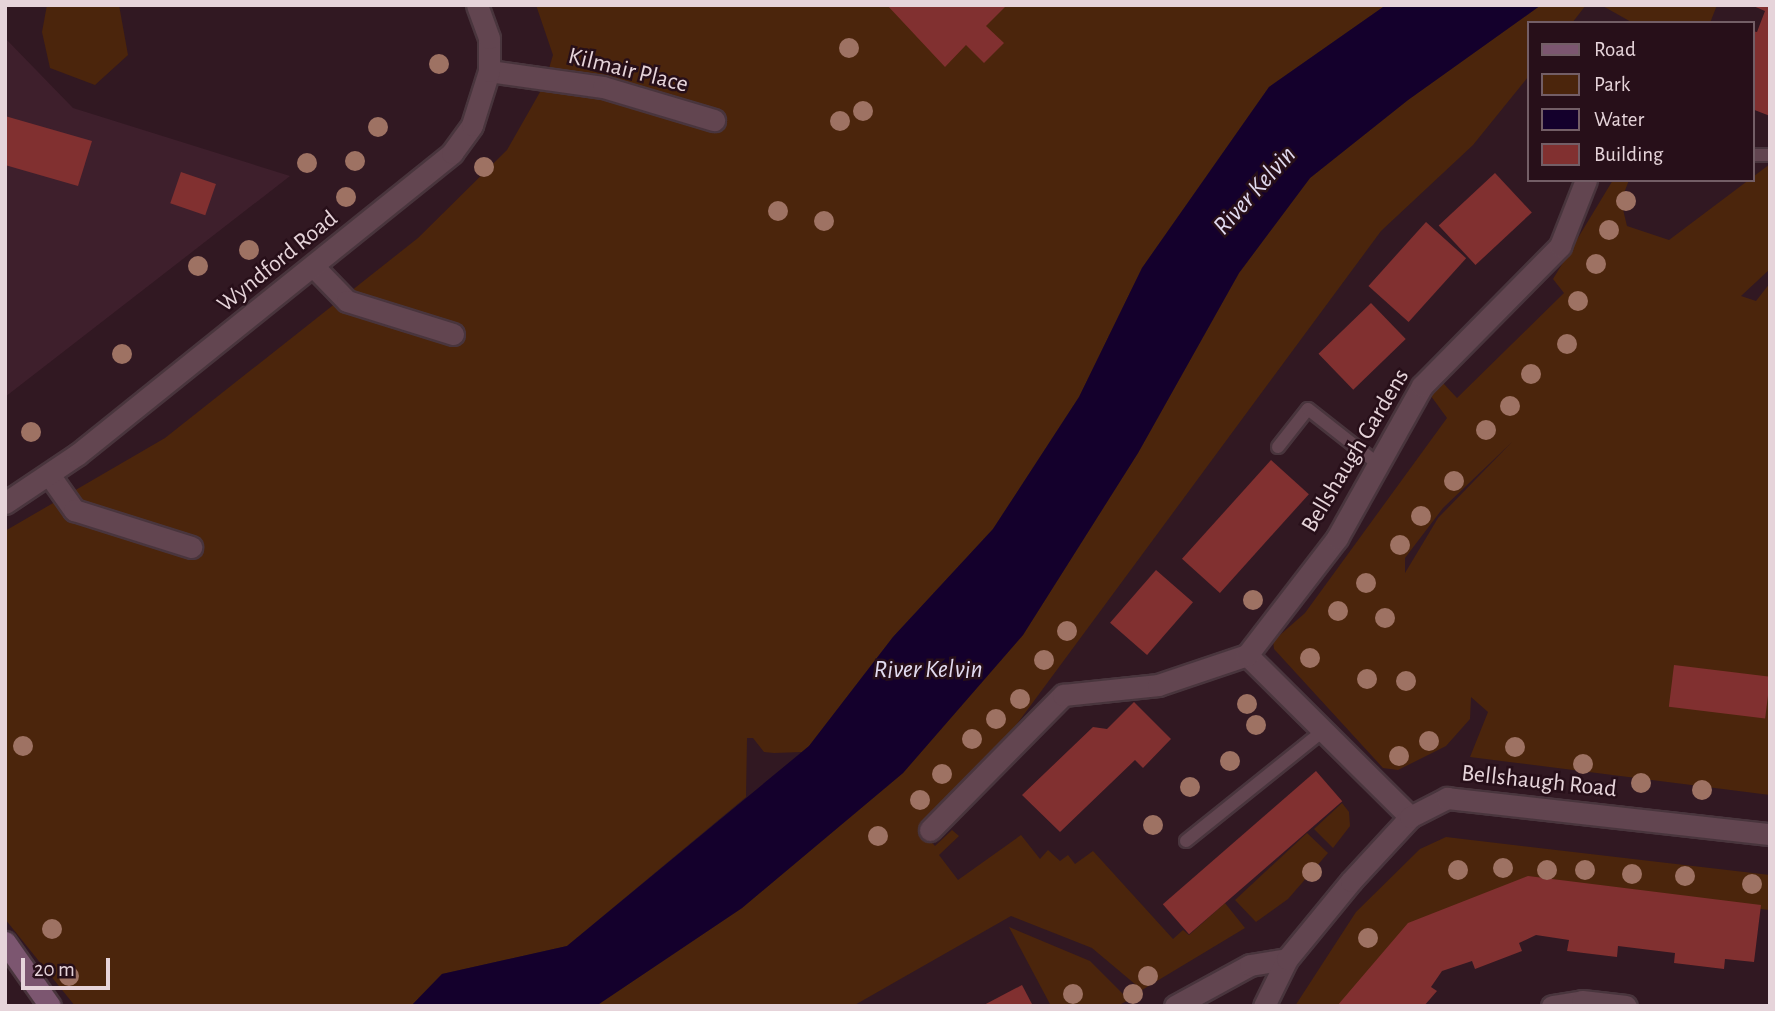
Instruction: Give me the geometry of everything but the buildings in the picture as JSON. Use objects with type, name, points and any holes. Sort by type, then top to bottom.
[{"type":"street","name":"Wyndford Road","points":[[5,503],[50,475],[314,267],[452,153],[479,111],[489,71],[489,38],[477,5]]},
{"type":"street","name":"Kilmair Place","points":[[489,71],[603,87],[713,120]]},
{"type":"street","name":"Bellshaugh Gardens","points":[[1247,655],[1337,538],[1422,386],[1560,246],[1585,182]]},
{"type":"street","points":[[314,267],[347,301],[453,334]]},
{"type":"street","points":[[50,475],[79,512],[191,547]]},
{"type":"street","points":[[930,830],[1063,695],[1158,685],[1247,655],[1410,817]]},
{"type":"street","name":"Bellshaugh Road","points":[[1264,1006],[1287,959],[1410,817],[1447,799],[1770,834]]},
{"type":"street","points":[[5,942],[50,1006]]},
{"type":"street","points":[[1175,1006],[1250,965],[1287,959]]},
{"type":"street","points":[[1552,1006],[1581,1001],[1626,1006]]},
{"type":"lane","points":[[1278,447],[1308,409],[1378,464]]},
{"type":"lane","points":[[1186,841],[1323,731]]},
{"type":"shaded area","points":[[5,38],[73,108],[290,176],[5,397]]},
{"type":"green space","points":[[47,5],[119,5],[128,55],[95,85],[50,68],[42,32]]},
{"type":"green space","points":[[536,5],[1386,5],[1269,87],[1142,268],[1079,397],[993,529],[893,637],[809,746],[802,752],[764,752],[753,738],[747,738],[746,797],[567,946],[442,974],[411,1006],[75,1006],[5,919],[5,531],[165,438],[418,238],[507,150],[544,85],[553,55]]},
{"type":"green space","points":[[1541,5],[1586,5],[1574,21],[1526,21],[1526,79],[1473,145],[1381,231],[1000,747],[921,830],[935,846],[952,830],[959,836],[939,855],[958,880],[1021,835],[1040,859],[1048,850],[1060,861],[1068,855],[1075,864],[1093,851],[1173,939],[1183,930],[1189,935],[1225,903],[1245,928],[1142,990],[1092,948],[1011,916],[853,1006],[596,1006],[742,908],[903,773],[1023,635],[1138,453],[1239,273],[1310,178],[1408,100]]},
{"type":"green space","points":[[1601,5],[1717,5],[1711,21],[1629,21]]},
{"type":"green space","points":[[1770,164],[1770,269],[1741,296],[1756,301],[1770,283],[1770,795],[1470,757],[1488,712],[1471,697],[1470,719],[1446,746],[1398,770],[1383,768],[1274,649],[1273,641],[1305,613],[1447,418],[1431,396],[1443,383],[1457,398],[1564,293],[1553,279],[1612,182],[1628,182],[1621,201],[1627,226],[1669,240],[1746,182],[1754,182],[1754,176]],"holes":[[[1512,442],[1438,518],[1405,573],[1405,558],[1443,508]]]},
{"type":"green space","points":[[1342,803],[1349,812],[1350,826],[1333,848],[1314,829]]},
{"type":"green space","points":[[1307,833],[1328,853],[1288,899],[1256,922],[1235,900]]},
{"type":"green space","points":[[1446,837],[1770,875],[1770,916],[1769,910],[1528,880],[1339,1006],[1295,1006],[1356,912],[1420,849]]},
{"type":"green space","points":[[1009,927],[1090,961],[1129,1000],[1117,1006],[1051,1006]]},
{"type":"water","name":"River Kelvin","points":[[1386,5],[1541,5],[1408,100],[1310,178],[1239,273],[1138,453],[1023,635],[903,773],[742,908],[596,1006],[411,1006],[442,974],[567,946],[809,746],[893,637],[993,529],[1079,397],[1142,268],[1269,87]]}]
